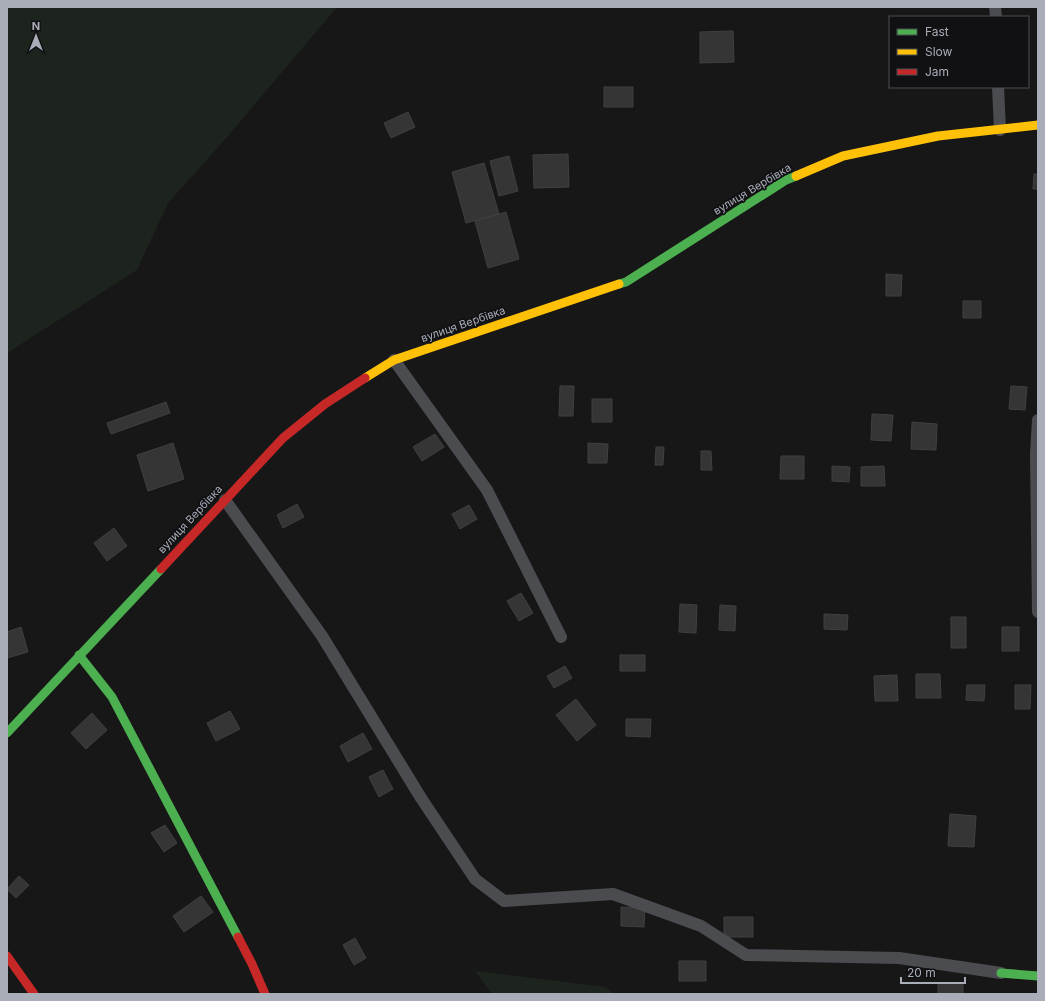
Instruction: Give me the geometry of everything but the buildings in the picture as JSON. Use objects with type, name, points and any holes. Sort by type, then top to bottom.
[{"type":"street","name":"вулиця Вербівка","points":[[7,733],[283,438],[325,404],[394,360],[626,282],[786,180],[843,156],[938,136],[1038,125]]},
{"type":"street","points":[[79,655],[112,697],[252,964],[265,994]]},
{"type":"street","points":[[7,956],[34,994]]},
{"type":"street","points":[[1001,973],[1038,976]]},
{"type":"lane","points":[[998,88],[1000,130]]},
{"type":"lane","points":[[394,360],[487,490],[561,637]]},
{"type":"lane","points":[[1038,420],[1036,454],[1038,612]]},
{"type":"lane","points":[[225,500],[322,636],[421,798],[475,879],[504,901],[613,894],[701,926],[746,955],[898,958],[1001,973]]},
{"type":"shaded area","points":[[7,7],[337,7],[228,136],[168,203],[137,270],[7,353]]},
{"type":"shaded area","points":[[475,971],[606,987],[614,994],[492,994]]},
{"type":"traffic: fast","points":[[619,284],[626,282],[786,180],[796,176]]},
{"type":"traffic: fast","points":[[7,733],[161,569]]},
{"type":"traffic: fast","points":[[79,655],[112,697],[238,937]]},
{"type":"traffic: fast","points":[[1001,973],[1038,976]]},
{"type":"traffic: slow","points":[[796,176],[843,156],[938,136],[1038,125]]},
{"type":"traffic: slow","points":[[365,378],[394,360],[619,284]]},
{"type":"traffic: jam","points":[[161,569],[283,438],[325,404],[365,378]]},
{"type":"traffic: jam","points":[[238,937],[265,994]]},
{"type":"traffic: jam","points":[[7,956],[34,994]]}]
